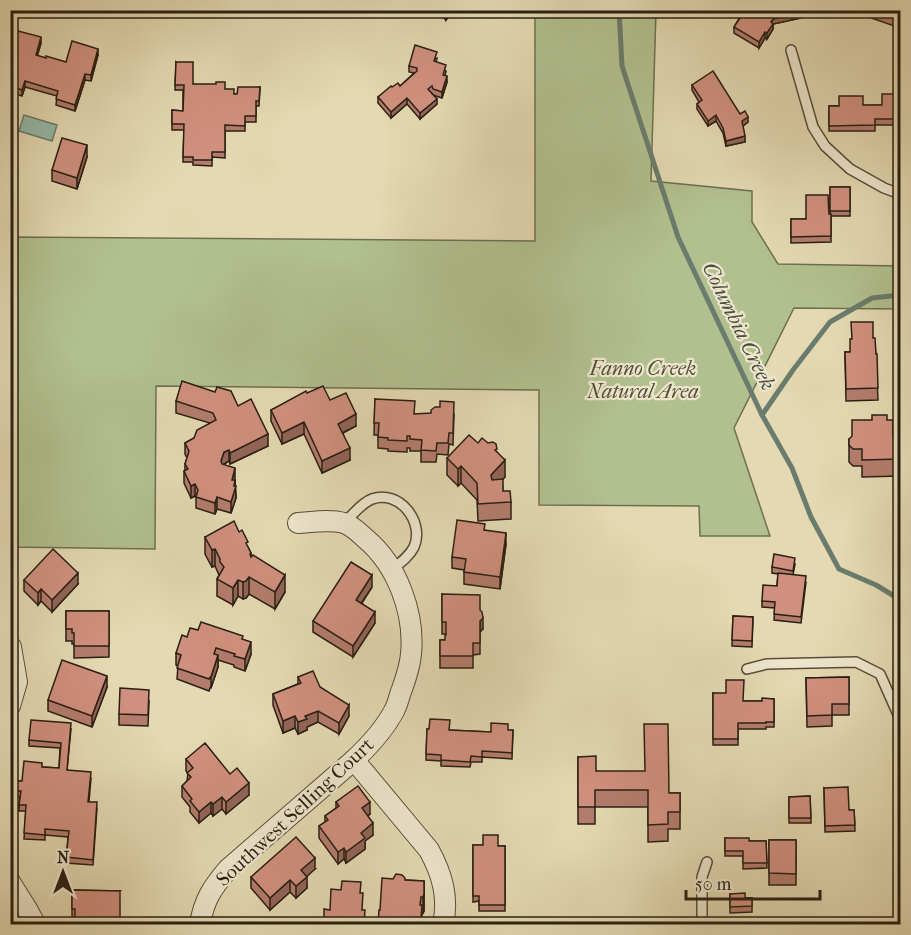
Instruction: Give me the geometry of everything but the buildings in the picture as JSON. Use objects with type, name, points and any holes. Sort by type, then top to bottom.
[{"type":"street","points":[[298,523],[334,521],[344,523]]},
{"type":"street","name":"Southwest Selling Court","points":[[200,924],[206,898],[228,869],[374,741],[395,709],[410,662],[409,615],[391,570],[376,546],[344,523]]},
{"type":"street","points":[[10,706],[17,682],[11,647]]},
{"type":"street","points":[[354,760],[429,850],[438,866],[444,888],[443,924]]},
{"type":"street","points":[[10,882],[35,924]]},
{"type":"lane","points":[[791,50],[813,127],[825,146],[850,169],[900,194]]},
{"type":"lane","points":[[344,523],[365,503],[379,497],[388,497],[397,501],[408,510],[417,534],[414,547],[405,559],[391,570]]},
{"type":"lane","points":[[747,669],[767,664],[856,662],[880,674],[900,719]]},
{"type":"lane","points":[[702,924],[702,877],[707,862]]},
{"type":"green space","name":"Fanno Creek Natural Area","points":[[535,11],[656,11],[651,181],[752,191],[752,222],[778,264],[900,266],[900,309],[794,308],[734,428],[770,536],[700,536],[699,506],[539,505],[539,390],[156,386],[155,549],[11,547],[11,237],[535,241]]},
{"type":"shaded area","points":[[24,115],[57,125],[52,141],[19,131]]},
{"type":"waterway","name":"Columbia Creek","points":[[619,10],[622,66],[678,237],[762,415],[792,468],[811,517],[839,569],[876,585],[899,599],[900,612]]},
{"type":"waterway","points":[[762,415],[830,322],[872,298],[900,295]]}]
